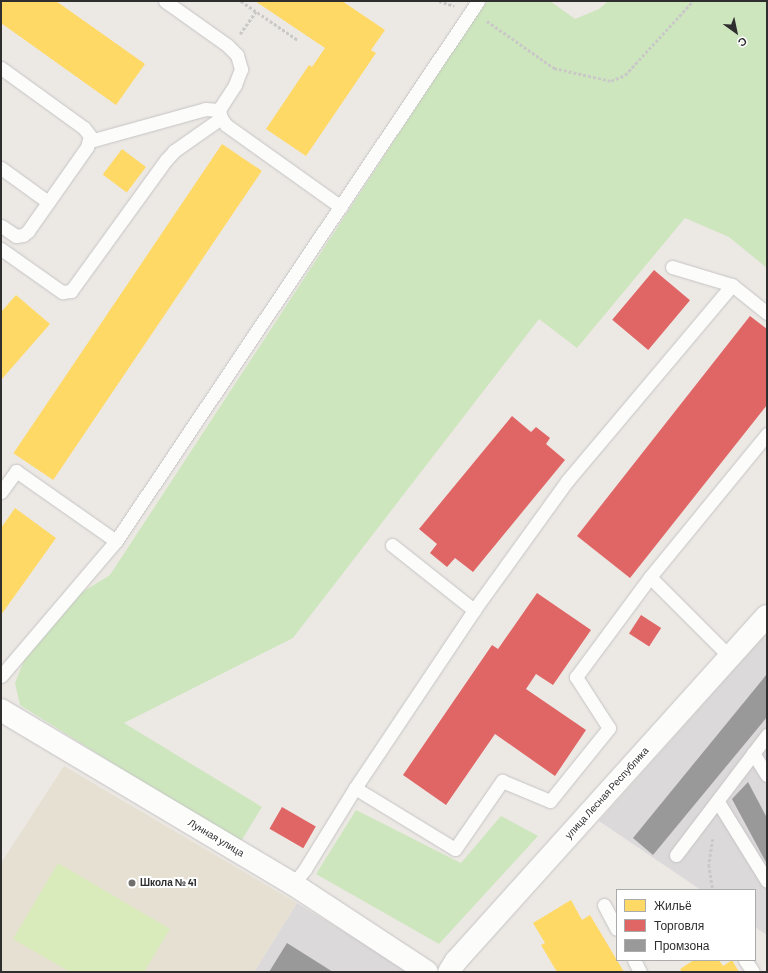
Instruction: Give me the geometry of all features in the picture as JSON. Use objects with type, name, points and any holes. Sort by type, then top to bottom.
[{"type":"street","name":"улица Лесная Республика","points":[[449,972],[456,961],[767,616]]},
{"type":"street","name":"Лунная улица","points":[[1,710],[293,884],[427,972]]},
{"type":"lane","points":[[1,249],[62,292],[71,291],[166,160],[174,151],[220,114],[235,85],[241,69],[237,55],[230,48],[165,1]]},
{"type":"lane","points":[[1,676],[116,541],[475,6]]},
{"type":"lane","points":[[1,68],[84,128],[90,136],[90,141]]},
{"type":"lane","points":[[1,226],[16,236],[23,235],[28,231],[90,141],[205,109],[220,114],[226,125],[341,207]]},
{"type":"lane","points":[[1,168],[48,202]]},
{"type":"lane","points":[[672,267],[732,285],[767,313]]},
{"type":"lane","points":[[293,884],[305,869],[355,788],[474,610],[567,481],[732,285]]},
{"type":"lane","points":[[355,788],[455,849],[502,780],[550,801],[609,728],[576,677],[650,577],[767,434]]},
{"type":"lane","points":[[1,492],[16,471],[116,541]]},
{"type":"lane","points":[[392,545],[474,610]]},
{"type":"lane","points":[[650,577],[730,657]]},
{"type":"lane","points":[[676,856],[767,735]]},
{"type":"lane","points":[[753,753],[767,775]]},
{"type":"lane","points":[[718,802],[767,882]]},
{"type":"lane","points":[[604,905],[616,927]]},
{"type":"lane","points":[[634,961],[640,972]]},
{"type":"lane","points":[[746,961],[753,972]]},
{"type":"path","points":[[241,1],[298,40]]},
{"type":"path","points":[[475,6],[554,68],[611,81],[625,75],[693,1]]},
{"type":"path","points":[[230,48],[256,11]]},
{"type":"path","points":[[713,837],[709,865],[713,889]]},
{"type":"shaded area","points":[[767,633],[767,935],[756,928],[756,889],[700,889],[599,821]]},
{"type":"shaded area","name":"Школа № 41","points":[[64,766],[297,903],[254,972],[1,972],[1,863]]},
{"type":"shaded area","points":[[297,903],[410,972],[254,972]]},
{"type":"green space","points":[[488,1],[550,1],[575,19],[599,9],[608,1],[767,1],[767,268],[729,237],[685,218],[577,348],[539,319],[293,638],[124,723],[262,807],[240,843],[20,705],[15,683],[25,658],[81,593],[110,575],[481,8]]},
{"type":"green space","points":[[356,810],[461,863],[501,816],[538,836],[439,944],[316,874]]},
{"type":"green space","points":[[58,863],[170,929],[144,972],[70,972],[13,939]]},
{"type":"building: Жильё","points":[[1,1],[56,1],[145,64],[116,105],[1,23]]},
{"type":"building: Жильё","points":[[255,1],[342,1],[385,30],[371,50],[376,53],[306,156],[266,129],[309,65],[312,67],[325,48]]},
{"type":"building: Жильё","points":[[222,144],[262,171],[53,480],[13,453]]},
{"type":"building: Жильё","points":[[122,149],[146,167],[127,193],[103,175]]},
{"type":"building: Жильё","points":[[16,295],[50,324],[1,380],[1,312]]},
{"type":"building: Жильё","points":[[15,508],[56,538],[1,615],[1,528]]},
{"type":"building: Жильё","points":[[571,900],[582,920],[590,915],[616,961],[624,972],[557,972],[541,945],[545,943],[533,923]]},
{"type":"building: Жильё","points":[[692,961],[720,961],[723,966],[733,961],[739,972],[682,972],[680,969]]},
{"type":"building: Торговля","points":[[654,270],[690,300],[648,350],[612,320]]},
{"type":"building: Торговля","points":[[750,316],[767,329],[767,405],[630,578],[577,536]]},
{"type":"building: Торговля","points":[[512,416],[531,432],[536,427],[550,438],[546,444],[565,460],[473,572],[455,558],[447,567],[430,553],[437,544],[419,529]]},
{"type":"building: Торговля","points":[[537,593],[591,630],[553,685],[536,674],[526,689],[586,730],[555,776],[495,734],[446,805],[403,775],[492,645],[498,649]]},
{"type":"building: Торговля","points":[[641,615],[661,628],[649,647],[629,633]]},
{"type":"building: Торговля","points":[[282,807],[316,826],[303,848],[270,829]]},
{"type":"building: Промзона","points":[[767,674],[767,717],[653,855],[633,838]]},
{"type":"building: Промзона","points":[[748,782],[767,818],[767,864],[732,799]]},
{"type":"building: Промзона","points":[[287,943],[333,972],[269,972]]},
{"type":"place","name":"Школа № 41","points":[[132,883]]}]
